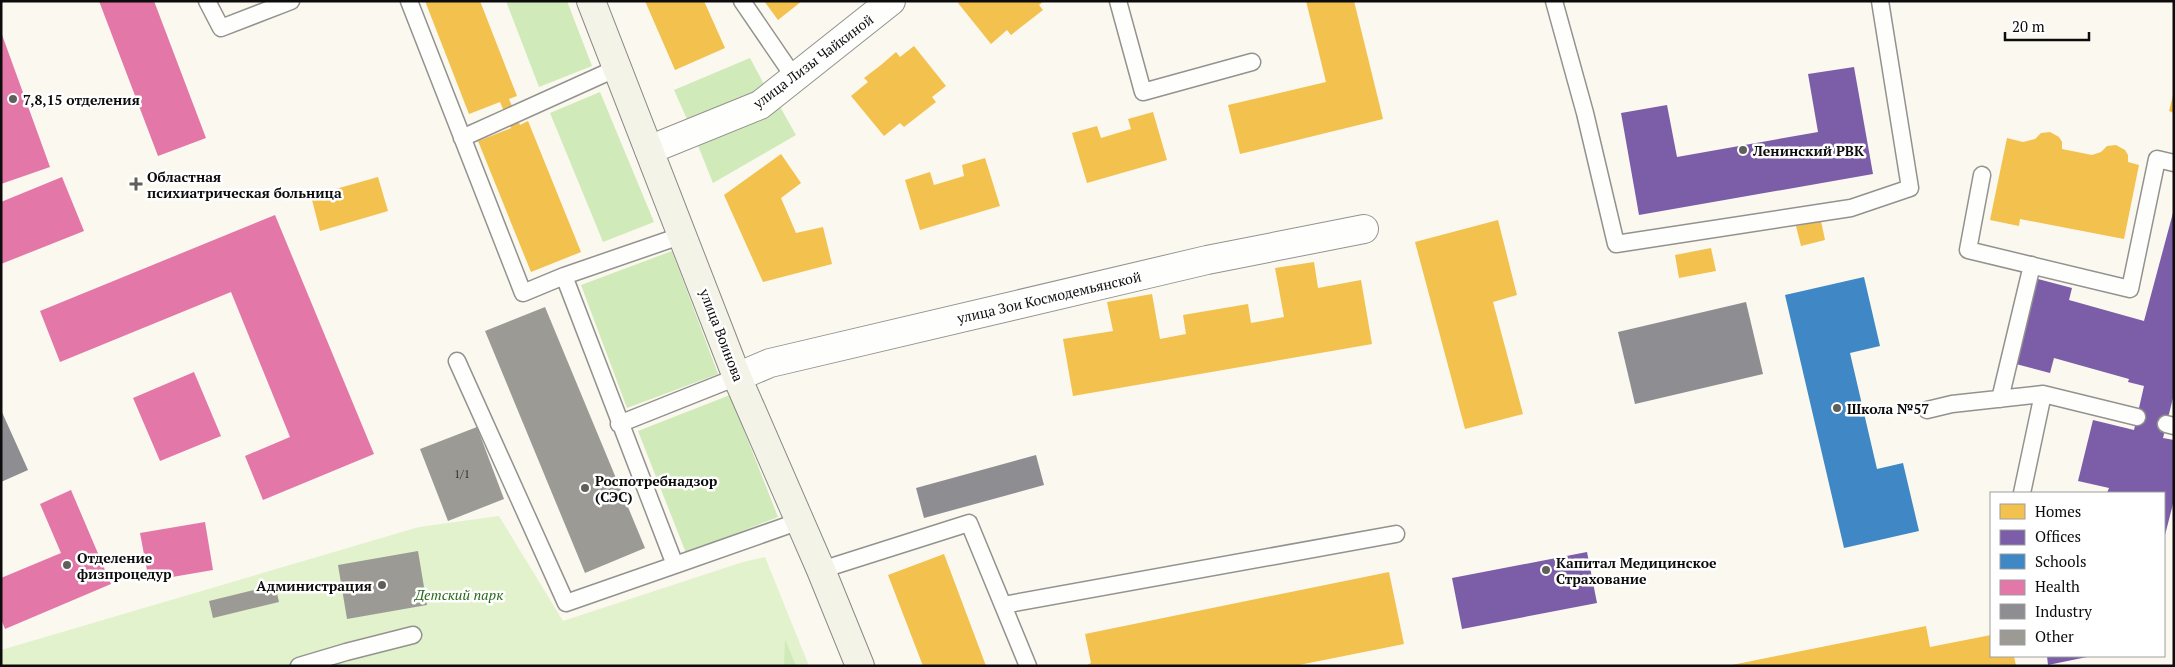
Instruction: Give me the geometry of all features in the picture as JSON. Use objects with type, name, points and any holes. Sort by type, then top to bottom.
[{"type":"street","name":"улица Воинова","points":[[591,1],[737,377],[821,570],[860,666]]},
{"type":"street","name":"улица Лизы Чайкиной","points":[[649,150],[760,105],[891,1]]},
{"type":"street","name":"улица Зои Космодемьянской","points":[[737,377],[780,361],[1208,260],[1364,229]]},
{"type":"lane","points":[[208,1],[221,28],[291,1]]},
{"type":"lane","points":[[408,1],[523,293],[564,276],[682,235]]},
{"type":"lane","points":[[742,1],[794,77]]},
{"type":"lane","points":[[1118,1],[1143,92],[1252,62]]},
{"type":"lane","points":[[1554,1],[1585,113],[1616,244],[1851,208],[1910,188],[1880,1]]},
{"type":"lane","points":[[462,138],[617,68]]},
{"type":"lane","points":[[1982,175],[1968,250],[2130,288],[2157,159],[2174,163]]},
{"type":"lane","points":[[2000,399],[2032,265]]},
{"type":"lane","points":[[564,276],[619,424],[675,565]]},
{"type":"lane","points":[[457,361],[566,603],[800,521]]},
{"type":"lane","points":[[619,424],[737,377]]},
{"type":"lane","points":[[2022,492],[2043,394]]},
{"type":"lane","points":[[1927,410],[1952,404],[2043,394],[2137,417]]},
{"type":"lane","points":[[821,570],[970,523],[1028,666]]},
{"type":"lane","points":[[1003,606],[1396,534]]},
{"type":"lane","points":[[299,666],[413,635]]},
{"type":"green space","points":[[506,1],[567,1],[592,66],[539,87]]},
{"type":"green space","points":[[750,58],[767,90],[690,126],[674,90]]},
{"type":"green space","points":[[600,92],[654,222],[603,242],[550,113]]},
{"type":"green space","points":[[779,105],[796,135],[713,183],[697,143]]},
{"type":"green space","points":[[672,251],[718,374],[627,408],[581,285]]},
{"type":"green space","points":[[730,395],[778,517],[686,553],[638,431]]},
{"type":"green space","name":"Детский парк","points":[[499,516],[563,621],[743,562],[765,557],[809,666],[1,666],[1,650],[419,527]]},
{"type":"green space","points":[[785,639],[796,666],[784,666]]},
{"type":"building: Homes","points":[[425,1],[480,1],[517,96],[509,99],[520,125],[528,121],[581,252],[531,272],[478,141],[511,128],[500,102],[469,114]]},
{"type":"building: Homes","points":[[645,1],[704,1],[725,48],[675,70]]},
{"type":"building: Homes","points":[[764,1],[802,1],[778,20]]},
{"type":"building: Homes","points":[[961,1],[1044,1],[1039,5],[1043,10],[1011,35],[1007,30],[991,44],[958,3]]},
{"type":"building: Homes","points":[[1306,1],[1354,1],[1383,119],[1240,154],[1228,105],[1326,82]]},
{"type":"building: Homes","points":[[914,46],[946,86],[932,97],[936,102],[904,127],[900,123],[884,136],[851,96],[868,82],[864,78],[896,52],[900,57]]},
{"type":"building: Homes","points":[[2174,95],[2174,113],[2169,111]]},
{"type":"building: Homes","points":[[1153,112],[1167,160],[1087,183],[1072,133],[1097,126],[1101,138],[1131,129],[1128,119]]},
{"type":"building: Homes","points":[[2050,132],[2059,137],[2062,142],[2062,149],[2092,155],[2101,152],[2107,146],[2116,145],[2125,150],[2128,155],[2128,162],[2139,165],[2124,239],[2020,219],[2019,226],[1990,220],[2007,138],[2023,142],[2035,139],[2041,133]]},
{"type":"building: Homes","points":[[781,154],[801,183],[781,198],[796,233],[823,227],[832,264],[763,282],[724,195]]},
{"type":"building: Homes","points":[[985,158],[1000,206],[920,230],[905,180],[930,172],[934,185],[964,176],[962,165]]},
{"type":"building: Homes","points":[[378,177],[388,211],[320,231],[311,196]]},
{"type":"building: Homes","points":[[1498,220],[1517,295],[1493,302],[1523,414],[1465,429],[1415,242]]},
{"type":"building: Homes","points":[[1821,221],[1825,240],[1801,246],[1796,226]]},
{"type":"building: Homes","points":[[1711,248],[1716,271],[1679,278],[1675,255]]},
{"type":"building: Homes","points":[[1314,262],[1318,288],[1361,280],[1372,344],[1073,396],[1063,339],[1113,331],[1107,302],[1152,294],[1160,339],[1186,334],[1183,315],[1248,304],[1251,323],[1284,317],[1275,268]]},
{"type":"building: Homes","points":[[944,554],[986,666],[923,666],[888,575]]},
{"type":"building: Homes","points":[[1389,572],[1404,644],[1294,666],[1085,666],[1091,663],[1085,634]]},
{"type":"building: Homes","points":[[1926,626],[1930,647],[1990,635],[1990,657],[2014,657],[2016,666],[1727,666]]},
{"type":"building: Offices","points":[[1854,67],[1873,174],[1639,215],[1621,113],[1667,105],[1677,157],[1818,132],[1808,74]]},
{"type":"building: Offices","points":[[2174,209],[2174,394],[2163,438],[2174,440],[2174,500],[2165,535],[2165,492],[2107,492],[2109,488],[2078,481],[2093,420],[2134,430],[2144,386],[2128,382],[2129,379],[2054,358],[2050,373],[2016,364],[2038,279],[2072,288],[2069,300],[2144,321]]},
{"type":"building: Offices","points":[[1587,552],[1597,603],[1462,629],[1452,578]]},
{"type":"building: Offices","points":[[2047,657],[2087,657],[2048,665]]},
{"type":"building: Schools","name":"Школа №57","points":[[1864,277],[1880,346],[1850,353],[1877,469],[1903,463],[1919,531],[1844,548],[1785,295]]},
{"type":"building: Health","points":[[99,1],[154,1],[206,138],[158,156]]},
{"type":"building: Health","name":"7,8,15 отделения","points":[[1,32],[50,167],[1,184]]},
{"type":"building: Health","points":[[62,177],[84,231],[1,264],[1,202]]},
{"type":"building: Health","points":[[275,215],[374,454],[263,500],[245,456],[290,437],[231,292],[60,362],[40,311]]},
{"type":"building: Health","points":[[194,372],[221,436],[160,461],[133,398]]},
{"type":"building: Health","name":"Отделение физпроцедур","points":[[71,490],[111,584],[5,629],[1,619],[1,578],[61,553],[40,504]]},
{"type":"building: Health","points":[[205,522],[213,570],[149,581],[140,533]]},
{"type":"building: Industry","points":[[1746,302],[1763,374],[1635,404],[1618,332]]},
{"type":"building: Industry","points":[[1,410],[28,470],[1,482]]},
{"type":"building: Industry","points":[[1036,455],[1044,485],[924,518],[916,488]]},
{"type":"building: Other","name":"Роспотребнадзор (СЭС)","points":[[545,307],[645,548],[585,573],[485,331]]},
{"type":"building: Other","points":[[477,427],[504,499],[448,521],[420,449]]},
{"type":"building: Other","name":"Администрация","points":[[418,551],[427,605],[347,619],[338,565]]},
{"type":"building: Other","points":[[275,585],[279,602],[213,618],[209,601]]},
{"type":"place","name":"7,8,15 отделения","points":[[13,99]]},
{"type":"place","name":"Ленинский РВК","points":[[1743,150]]},
{"type":"place","name":"Областная психиатрическая больница","points":[[136,184]]},
{"type":"place","name":"Школа №57","points":[[1837,408]]},
{"type":"place","name":"Роспотребнадзор (СЭС)","points":[[585,488]]},
{"type":"place","name":"Отделение физпроцедур","points":[[67,565]]},
{"type":"place","name":"Капитал Медицинское Страхование","points":[[1546,570]]},
{"type":"place","name":"Администрация","points":[[382,585]]}]
